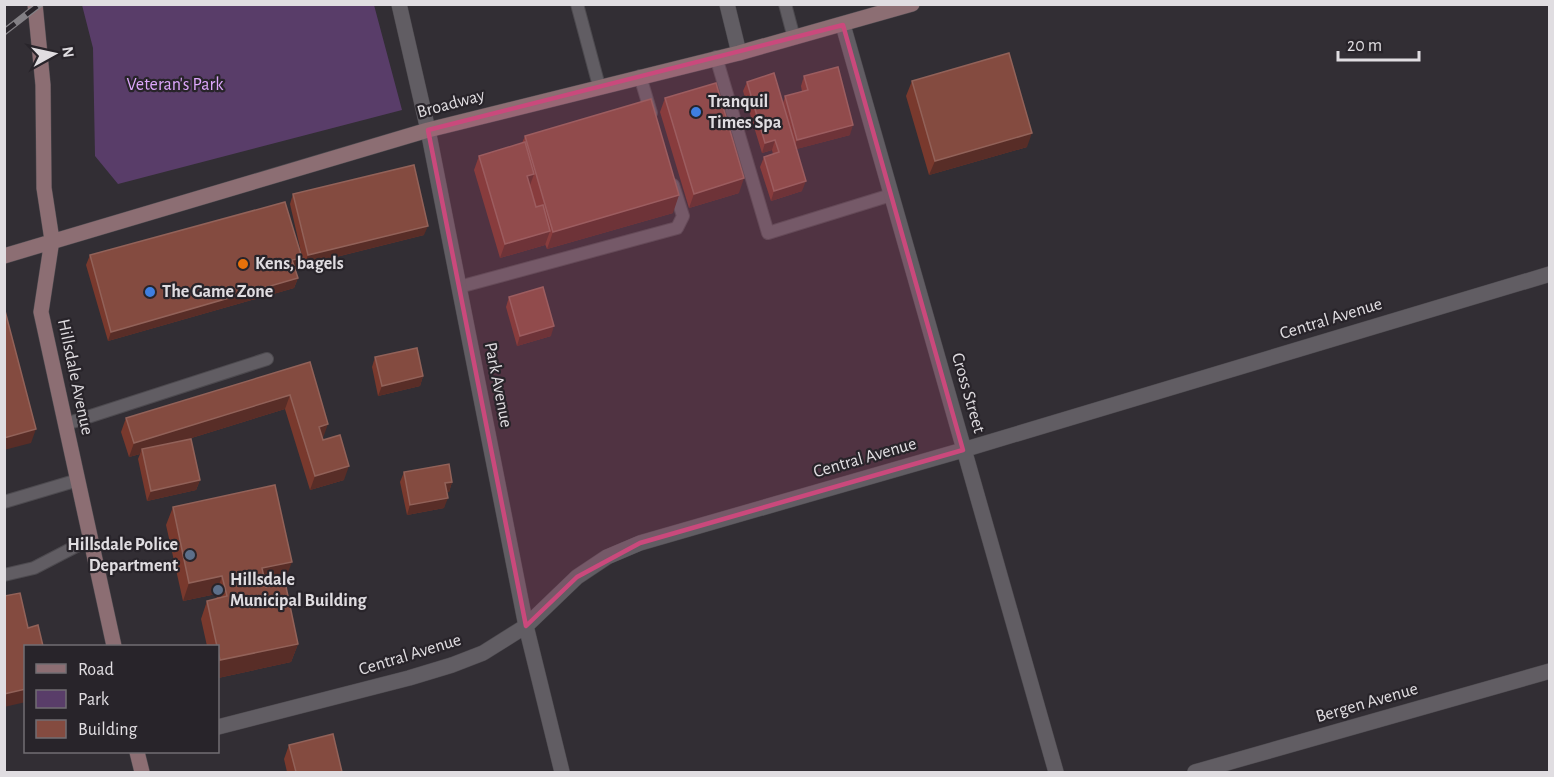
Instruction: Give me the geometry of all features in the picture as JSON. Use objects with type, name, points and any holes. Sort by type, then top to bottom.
[{"type":"street","name":"Hillsdale Avenue","points":[[35,4],[42,85],[44,188],[52,240],[41,312],[114,645]]},
{"type":"street","name":"Park Avenue","points":[[399,4],[428,130],[526,626],[562,772]]},
{"type":"street","points":[[727,4],[739,53]]},
{"type":"street","name":"Broadway","points":[[4,256],[428,130],[843,25],[868,11],[912,4]]},
{"type":"street","name":"Cross Street","points":[[843,25],[1056,772]]},
{"type":"street","name":"Central Avenue","points":[[219,727],[409,678],[483,653],[526,626],[577,577],[607,557],[640,543],[963,450],[1550,274]]},
{"type":"street","name":"Bergen Avenue","points":[[1195,772],[1550,671]]},
{"type":"street","points":[[137,753],[142,772]]},
{"type":"lane","points":[[577,4],[599,86]]},
{"type":"lane","points":[[787,5],[794,38]]},
{"type":"lane","points":[[716,57],[768,233],[891,195]]},
{"type":"lane","points":[[640,76],[656,130]]},
{"type":"lane","points":[[459,286],[678,228],[683,216],[669,173]]},
{"type":"lane","points":[[66,424],[267,359]]},
{"type":"lane","points":[[4,502],[78,480]]},
{"type":"lane","points":[[4,575],[34,568],[90,538]]},
{"type":"highlighted area","points":[[843,25],[963,450],[640,543],[577,577],[526,626],[428,130]]},
{"type":"green space","name":"Veteran's Park","points":[[82,5],[374,5],[402,110],[118,184],[95,156],[93,48]]},
{"type":"building","points":[[1009,53],[1032,133],[935,161],[912,81]]},
{"type":"building","points":[[838,67],[853,125],[797,140],[785,96],[808,90],[804,76]]},
{"type":"building","points":[[774,73],[806,181],[774,191],[764,157],[779,152],[775,140],[765,143],[747,82]]},
{"type":"building","points":[[716,83],[744,178],[694,194],[665,98]]},
{"type":"building","points":[[651,99],[679,195],[553,232],[525,136]]},
{"type":"building","points":[[525,142],[534,174],[527,176],[536,207],[543,205],[550,231],[505,244],[479,156]]},
{"type":"building","points":[[414,165],[428,226],[308,255],[293,194]]},
{"type":"building","points":[[285,202],[302,258],[292,260],[298,278],[111,332],[90,255]]},
{"type":"building","points":[[543,287],[554,326],[520,336],[509,297]]},
{"type":"building","points":[[4,307],[36,429],[4,438]]},
{"type":"building","points":[[417,348],[423,376],[382,386],[375,357]]},
{"type":"building","points":[[310,362],[328,424],[319,427],[323,440],[340,435],[349,466],[315,476],[290,395],[134,443],[126,418]]},
{"type":"building","points":[[191,439],[200,480],[151,491],[142,449]]},
{"type":"building","points":[[449,464],[452,482],[445,483],[448,498],[410,505],[404,472]]},
{"type":"building","name":"Hillsdale Municipal Building","points":[[275,485],[292,562],[262,568],[266,587],[285,582],[298,644],[220,660],[219,645],[217,645],[207,601],[227,596],[222,576],[189,583],[173,507]]},
{"type":"building","points":[[20,593],[28,628],[38,625],[43,645],[24,645],[24,689],[4,694],[4,596]]},
{"type":"building","points":[[333,734],[342,772],[296,772],[289,745]]},
{"type":"railway","points":[[4,32],[40,4]]},
{"type":"place","name":"Tranquil Times Spa","points":[[696,112]]},
{"type":"place","name":"Kens, bagels","points":[[243,264]]},
{"type":"place","name":"The Game Zone","points":[[150,292]]},
{"type":"place","name":"Hillsdale Police Department","points":[[190,555]]},
{"type":"place","name":"Hillsdale Municipal Building","points":[[218,590]]}]
